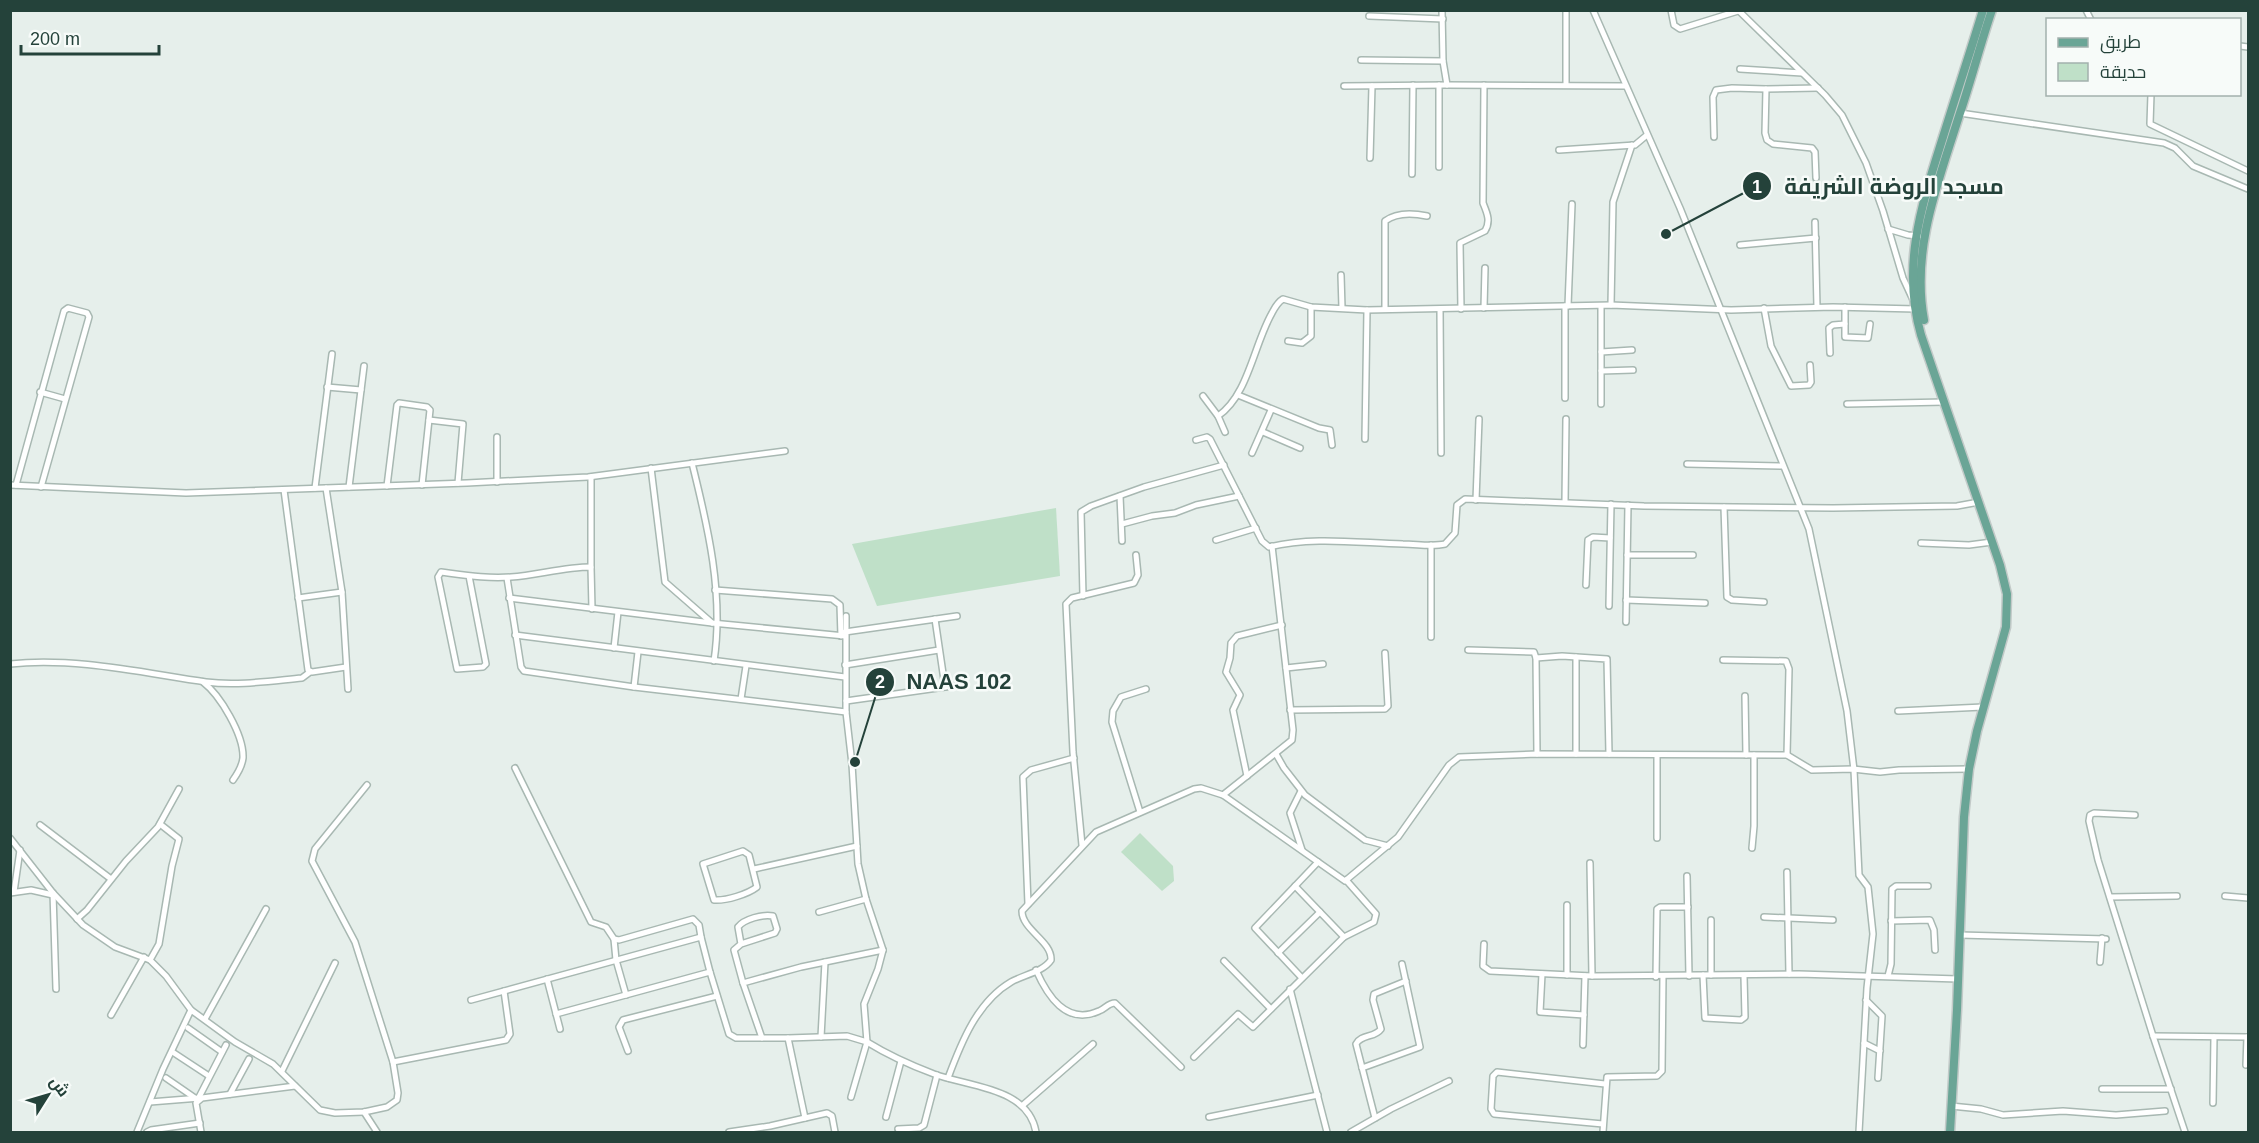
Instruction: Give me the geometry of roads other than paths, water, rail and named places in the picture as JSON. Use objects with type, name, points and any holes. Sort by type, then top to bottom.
[{"type":"main road","points":[[1950,1132],[1963,829],[1969,769],[1983,707],[2001,646],[2007,614],[2006,588],[1926,348],[1915,307],[1912,276],[1925,195],[1983,10]]},
{"type":"main road","points":[[1926,348],[1919,288],[1920,236],[1992,10]]},
{"type":"street","points":[[1442,10],[1443,61],[1447,84]]},
{"type":"street","points":[[1566,10],[1566,85]]},
{"type":"street","points":[[1593,10],[1680,208],[1809,530],[1847,711],[1854,770],[1859,875],[1867,887],[1873,931],[1866,1000],[1860,1132]]},
{"type":"street","points":[[1218,416],[1238,395],[1266,324],[1279,301],[1286,299],[1311,307],[1366,310],[1611,305],[1721,310],[1915,307],[1908,293],[1870,173],[1842,115],[1818,88],[1738,11],[1680,29],[1674,25],[1671,10]]},
{"type":"street","points":[[1369,16],[1443,19]]},
{"type":"street","points":[[1361,60],[1443,61]]},
{"type":"street","points":[[1740,69],[1802,73]]},
{"type":"street","points":[[1344,86],[1447,84],[1625,86]]},
{"type":"street","points":[[1412,174],[1413,85]]},
{"type":"street","points":[[1439,85],[1439,167]]},
{"type":"street","points":[[1461,309],[1460,243],[1485,231],[1488,224],[1483,198],[1484,85]]},
{"type":"street","points":[[1370,158],[1372,86]]},
{"type":"street","points":[[1714,137],[1713,98],[1716,90],[1818,88]]},
{"type":"street","points":[[1766,89],[1765,133],[1767,140],[1773,144],[1812,148],[1815,152],[1816,178]]},
{"type":"street","points":[[2151,96],[2150,124],[2248,171]]},
{"type":"street","points":[[1960,113],[2164,143],[2175,148],[2185,161],[2193,166],[2248,189]]},
{"type":"street","points":[[1559,150],[1632,145],[1640,143],[1647,135]]},
{"type":"street","points":[[1611,305],[1612,202],[1632,145]]},
{"type":"street","points":[[1565,398],[1572,204]]},
{"type":"street","points":[[1385,309],[1385,221],[1408,213],[1427,216]]},
{"type":"street","points":[[1815,222],[1817,307]]},
{"type":"street","points":[[1888,229],[1920,236]]},
{"type":"street","points":[[1740,245],[1816,238]]},
{"type":"street","points":[[1484,308],[1485,268]]},
{"type":"street","points":[[1341,275],[1342,308]]},
{"type":"street","points":[[1601,306],[1601,404]]},
{"type":"street","points":[[1288,341],[1302,342],[1311,336],[1311,307]]},
{"type":"street","points":[[1845,307],[1845,337],[1868,338],[1870,324]]},
{"type":"street","points":[[41,487],[88,317],[87,313],[68,308],[64,311],[13,485],[41,487],[186,493],[497,482],[591,477],[785,451]]},
{"type":"street","points":[[1764,308],[1772,345],[1791,386],[1810,384],[1810,365]]},
{"type":"street","points":[[1440,309],[1440,453]]},
{"type":"street","points":[[1365,439],[1366,310]]},
{"type":"street","points":[[1830,353],[1829,328],[1833,325],[1845,324]]},
{"type":"street","points":[[1601,352],[1632,350]]},
{"type":"street","points":[[315,488],[332,354]]},
{"type":"street","points":[[349,487],[364,366]]},
{"type":"street","points":[[1601,370],[1633,370]]},
{"type":"street","points":[[327,387],[361,390]]},
{"type":"street","points":[[40,392],[65,399]]},
{"type":"street","points":[[1238,395],[1271,410],[1330,430],[1332,445]]},
{"type":"street","points":[[1203,396],[1218,416],[1225,432]]},
{"type":"street","points":[[1847,404],[1945,402]]},
{"type":"street","points":[[387,486],[396,405],[401,403],[427,407],[430,410],[422,485]]},
{"type":"street","points":[[1252,453],[1271,410]]},
{"type":"street","points":[[1476,500],[1479,419]]},
{"type":"street","points":[[1565,502],[1566,419]]},
{"type":"street","points":[[429,420],[464,424],[458,483]]},
{"type":"street","points":[[1263,432],[1300,448]]},
{"type":"street","points":[[497,437],[497,482]]},
{"type":"street","points":[[1196,440],[1209,438],[1265,545],[1272,546],[1331,540],[1431,545],[1448,542],[1455,532],[1458,503],[1465,500],[1724,507],[1918,507],[1957,506],[1979,502]]},
{"type":"street","points":[[692,463],[708,533],[715,590],[714,661]]},
{"type":"street","points":[[1687,464],[1783,466]]},
{"type":"street","points":[[1083,596],[1080,514],[1091,506],[1120,496],[1224,465]]},
{"type":"street","points":[[651,468],[665,582],[715,623]]},
{"type":"street","points":[[591,477],[592,609]]},
{"type":"street","points":[[326,488],[342,592],[348,689]]},
{"type":"street","points":[[284,490],[310,672]]},
{"type":"street","points":[[1120,496],[1122,541]]},
{"type":"street","points":[[1122,524],[1239,496]]},
{"type":"street","points":[[1609,606],[1611,504]]},
{"type":"street","points":[[1626,622],[1628,505]]},
{"type":"street","points":[[1724,507],[1727,597],[1732,600],[1764,602]]},
{"type":"street","points":[[1216,540],[1256,528]]},
{"type":"street","points":[[1586,585],[1588,540],[1593,537],[1610,538]]},
{"type":"street","points":[[1921,543],[1969,545],[1992,542]]},
{"type":"street","points":[[1431,545],[1431,637]]},
{"type":"street","points":[[1223,795],[1293,738],[1272,546]]},
{"type":"street","points":[[1082,845],[1074,758],[1066,604],[1071,599],[1134,583],[1138,575],[1136,555]]},
{"type":"street","points":[[1627,555],[1693,555]]},
{"type":"street","points":[[469,576],[486,664],[483,667],[459,669],[455,666],[438,577],[441,572],[507,578],[591,567]]},
{"type":"street","points":[[507,578],[521,668],[524,671],[634,687],[846,712]]},
{"type":"street","points":[[715,590],[832,599],[840,605],[844,635],[846,712],[852,755],[858,864],[866,900],[883,950],[864,1004],[867,1042],[851,1097]]},
{"type":"street","points":[[298,598],[342,592]]},
{"type":"street","points":[[509,598],[715,623],[844,635],[957,616]]},
{"type":"street","points":[[1626,600],[1705,603]]},
{"type":"street","points":[[614,648],[618,612]]},
{"type":"street","points":[[844,635],[846,616]]},
{"type":"street","points":[[935,619],[945,687]]},
{"type":"street","points":[[1247,776],[1233,710],[1240,695],[1226,672],[1231,643],[1244,632],[1282,625]]},
{"type":"street","points":[[515,635],[845,677]]},
{"type":"street","points":[[845,665],[939,650]]},
{"type":"street","points":[[1468,650],[1534,652],[1536,658],[1537,754]]},
{"type":"street","points":[[634,687],[638,652]]},
{"type":"street","points":[[1290,710],[1385,709],[1388,705],[1385,653]]},
{"type":"street","points":[[1576,657],[1576,754]]},
{"type":"street","points":[[1536,658],[1605,658],[1608,662],[1609,754]]},
{"type":"street","points":[[1723,660],[1786,661],[1788,669],[1787,755]]},
{"type":"street","points":[[10,664],[37,662],[119,668],[237,684],[302,678],[310,672],[346,667]]},
{"type":"street","points":[[1286,668],[1323,664]]},
{"type":"street","points":[[741,699],[746,666]]},
{"type":"street","points":[[202,681],[221,701],[243,749],[243,760],[233,780]]},
{"type":"street","points":[[846,701],[958,685]]},
{"type":"street","points":[[1140,812],[1112,722],[1113,711],[1122,697],[1146,689]]},
{"type":"street","points":[[1746,696],[1746,755]]},
{"type":"street","points":[[1898,711],[1983,707]]},
{"type":"street","points":[[1276,754],[1301,791],[1365,840],[1388,846]]},
{"type":"street","points":[[1346,880],[1388,846],[1405,828],[1456,758],[1537,754],[1787,755],[1810,770],[1880,772],[1969,769]]},
{"type":"street","points":[[1657,755],[1659,820],[1657,838]]},
{"type":"street","points":[[1752,848],[1754,755]]},
{"type":"street","points":[[1028,903],[1023,777],[1031,770],[1074,758]]},
{"type":"street","points":[[515,768],[588,917],[596,925],[606,927],[614,939],[616,960],[626,996]]},
{"type":"street","points":[[10,838],[53,894],[77,919],[95,934],[115,946],[147,959],[166,976],[191,1010],[235,1042],[282,1071],[320,1110],[335,1113],[364,1112],[387,1107],[397,1100],[393,1062],[355,942],[312,861],[315,849],[367,785]]},
{"type":"street","points":[[77,919],[160,824],[179,789]]},
{"type":"street","points":[[948,1078],[965,1037],[979,1013],[1001,989],[1049,963],[1051,955],[1023,918],[1022,911],[1028,903],[1096,832],[1197,789],[1223,795],[1302,849],[1339,878],[1346,880],[1377,916],[1371,924],[1344,937],[1253,1027],[1238,1014],[1194,1057]]},
{"type":"street","points":[[1301,791],[1290,813],[1302,849]]},
{"type":"street","points":[[2135,815],[2097,813],[2092,814],[2089,818],[2098,860],[2153,1036],[2186,1132]]},
{"type":"street","points":[[111,1016],[159,944],[172,866],[179,839],[160,824]]},
{"type":"street","points":[[40,825],[111,879]]},
{"type":"street","points":[[754,869],[857,846]]},
{"type":"street","points":[[20,850],[12,892],[31,890],[53,894]]},
{"type":"street","points":[[743,851],[749,855],[754,869],[758,885],[755,889],[716,901],[703,866],[708,861],[743,851]]},
{"type":"street","points":[[1302,978],[1257,932],[1256,927],[1318,862]]},
{"type":"street","points":[[1583,1045],[1588,976],[1590,863]]},
{"type":"street","points":[[1787,872],[1789,974]]},
{"type":"street","points":[[1688,876],[1689,976]]},
{"type":"street","points":[[1295,886],[1344,937]]},
{"type":"street","points":[[1888,976],[1891,964],[1893,888],[1928,886]]},
{"type":"street","points":[[53,894],[56,989]]},
{"type":"street","points":[[2110,897],[2177,896]]},
{"type":"street","points":[[2225,896],[2248,898]]},
{"type":"street","points":[[819,912],[866,900]]},
{"type":"street","points":[[1567,905],[1567,975]]},
{"type":"street","points":[[1656,977],[1657,909],[1659,907],[1688,907]]},
{"type":"street","points":[[205,1019],[267,909]]},
{"type":"street","points":[[1278,953],[1320,912]]},
{"type":"street","points":[[741,944],[738,927],[741,922],[767,915],[773,916],[777,929],[775,933],[741,944],[734,950],[762,1038]]},
{"type":"street","points":[[1764,917],[1833,920]]},
{"type":"street","points":[[614,939],[624,939],[693,919],[699,925],[710,972],[729,1034],[736,1038],[847,1036],[867,1042],[901,1061],[937,1075],[989,1089],[1023,1106],[1032,1117],[1036,1132]]},
{"type":"street","points":[[1711,975],[1712,920]]},
{"type":"street","points":[[1891,921],[1931,920],[1935,950]]},
{"type":"street","points":[[1960,935],[2104,939],[2100,962]]},
{"type":"street","points":[[471,1000],[701,937]]},
{"type":"street","points":[[1484,944],[1484,966],[1487,970],[1588,976],[1789,974],[1958,979]]},
{"type":"street","points":[[743,983],[883,950]]},
{"type":"street","points":[[1224,961],[1271,1010]]},
{"type":"street","points":[[821,1037],[825,962]]},
{"type":"street","points":[[282,1071],[335,963]]},
{"type":"street","points":[[1362,1068],[1420,1047],[1402,964]]},
{"type":"street","points":[[1036,970],[1051,998],[1064,1009],[1090,1013],[1115,1003],[1181,1067]]},
{"type":"street","points":[[556,1014],[710,972]]},
{"type":"street","points":[[1542,974],[1540,1012],[1584,1015]]},
{"type":"street","points":[[1703,975],[1705,1018],[1730,1020],[1743,1020],[1745,1017],[1744,976]]},
{"type":"street","points":[[1603,1132],[1606,1078],[1609,1076],[1657,1076],[1662,1073],[1664,976]]},
{"type":"street","points":[[547,979],[560,1029]]},
{"type":"street","points":[[1375,1118],[1357,1041],[1379,1032],[1381,1027],[1372,1000],[1373,996],[1377,992],[1406,981]]},
{"type":"street","points":[[1290,989],[1327,1132]]},
{"type":"street","points":[[393,1062],[506,1040],[510,1034],[504,991]]},
{"type":"street","points":[[628,1051],[619,1027],[623,1020],[717,996]]},
{"type":"street","points":[[1866,1000],[1882,1016],[1878,1078]]},
{"type":"street","points":[[137,1132],[191,1010]]},
{"type":"street","points":[[188,1028],[222,1052]]},
{"type":"street","points":[[2153,1036],[2248,1037],[2246,1065]]},
{"type":"street","points":[[2213,1103],[2214,1037]]},
{"type":"street","points":[[788,1038],[806,1118]]},
{"type":"street","points":[[1864,1043],[1880,1051]]},
{"type":"street","points":[[1023,1106],[1093,1044]]},
{"type":"street","points":[[201,1132],[198,1099],[226,1045]]},
{"type":"street","points":[[174,1053],[209,1077]]},
{"type":"street","points":[[230,1094],[249,1059]]},
{"type":"street","points":[[886,1117],[901,1061]]},
{"type":"street","points":[[1603,1124],[1494,1114],[1491,1111],[1491,1098],[1493,1076],[1497,1072],[1605,1084]]},
{"type":"street","points":[[898,1129],[919,1128],[924,1125],[937,1075]]},
{"type":"street","points":[[166,1078],[198,1099]]},
{"type":"street","points":[[1351,1132],[1449,1081]]},
{"type":"street","points":[[150,1102],[198,1099],[295,1086]]},
{"type":"street","points":[[2102,1089],[2171,1089]]},
{"type":"street","points":[[1209,1117],[1318,1095]]},
{"type":"street","points":[[1951,1106],[1981,1109],[2003,1115],[2063,1111],[2116,1114],[2165,1111]]},
{"type":"street","points":[[364,1112],[377,1132]]},
{"type":"street","points":[[728,1132],[824,1113],[830,1114],[833,1119],[835,1132]]},
{"type":"street","points":[[147,1132],[200,1124]]},
{"type":"place","name":"مسجد الروضة الشريفة","points":[[1666,234]]},
{"type":"place","name":"NAAS 102","points":[[855,762]]}]
